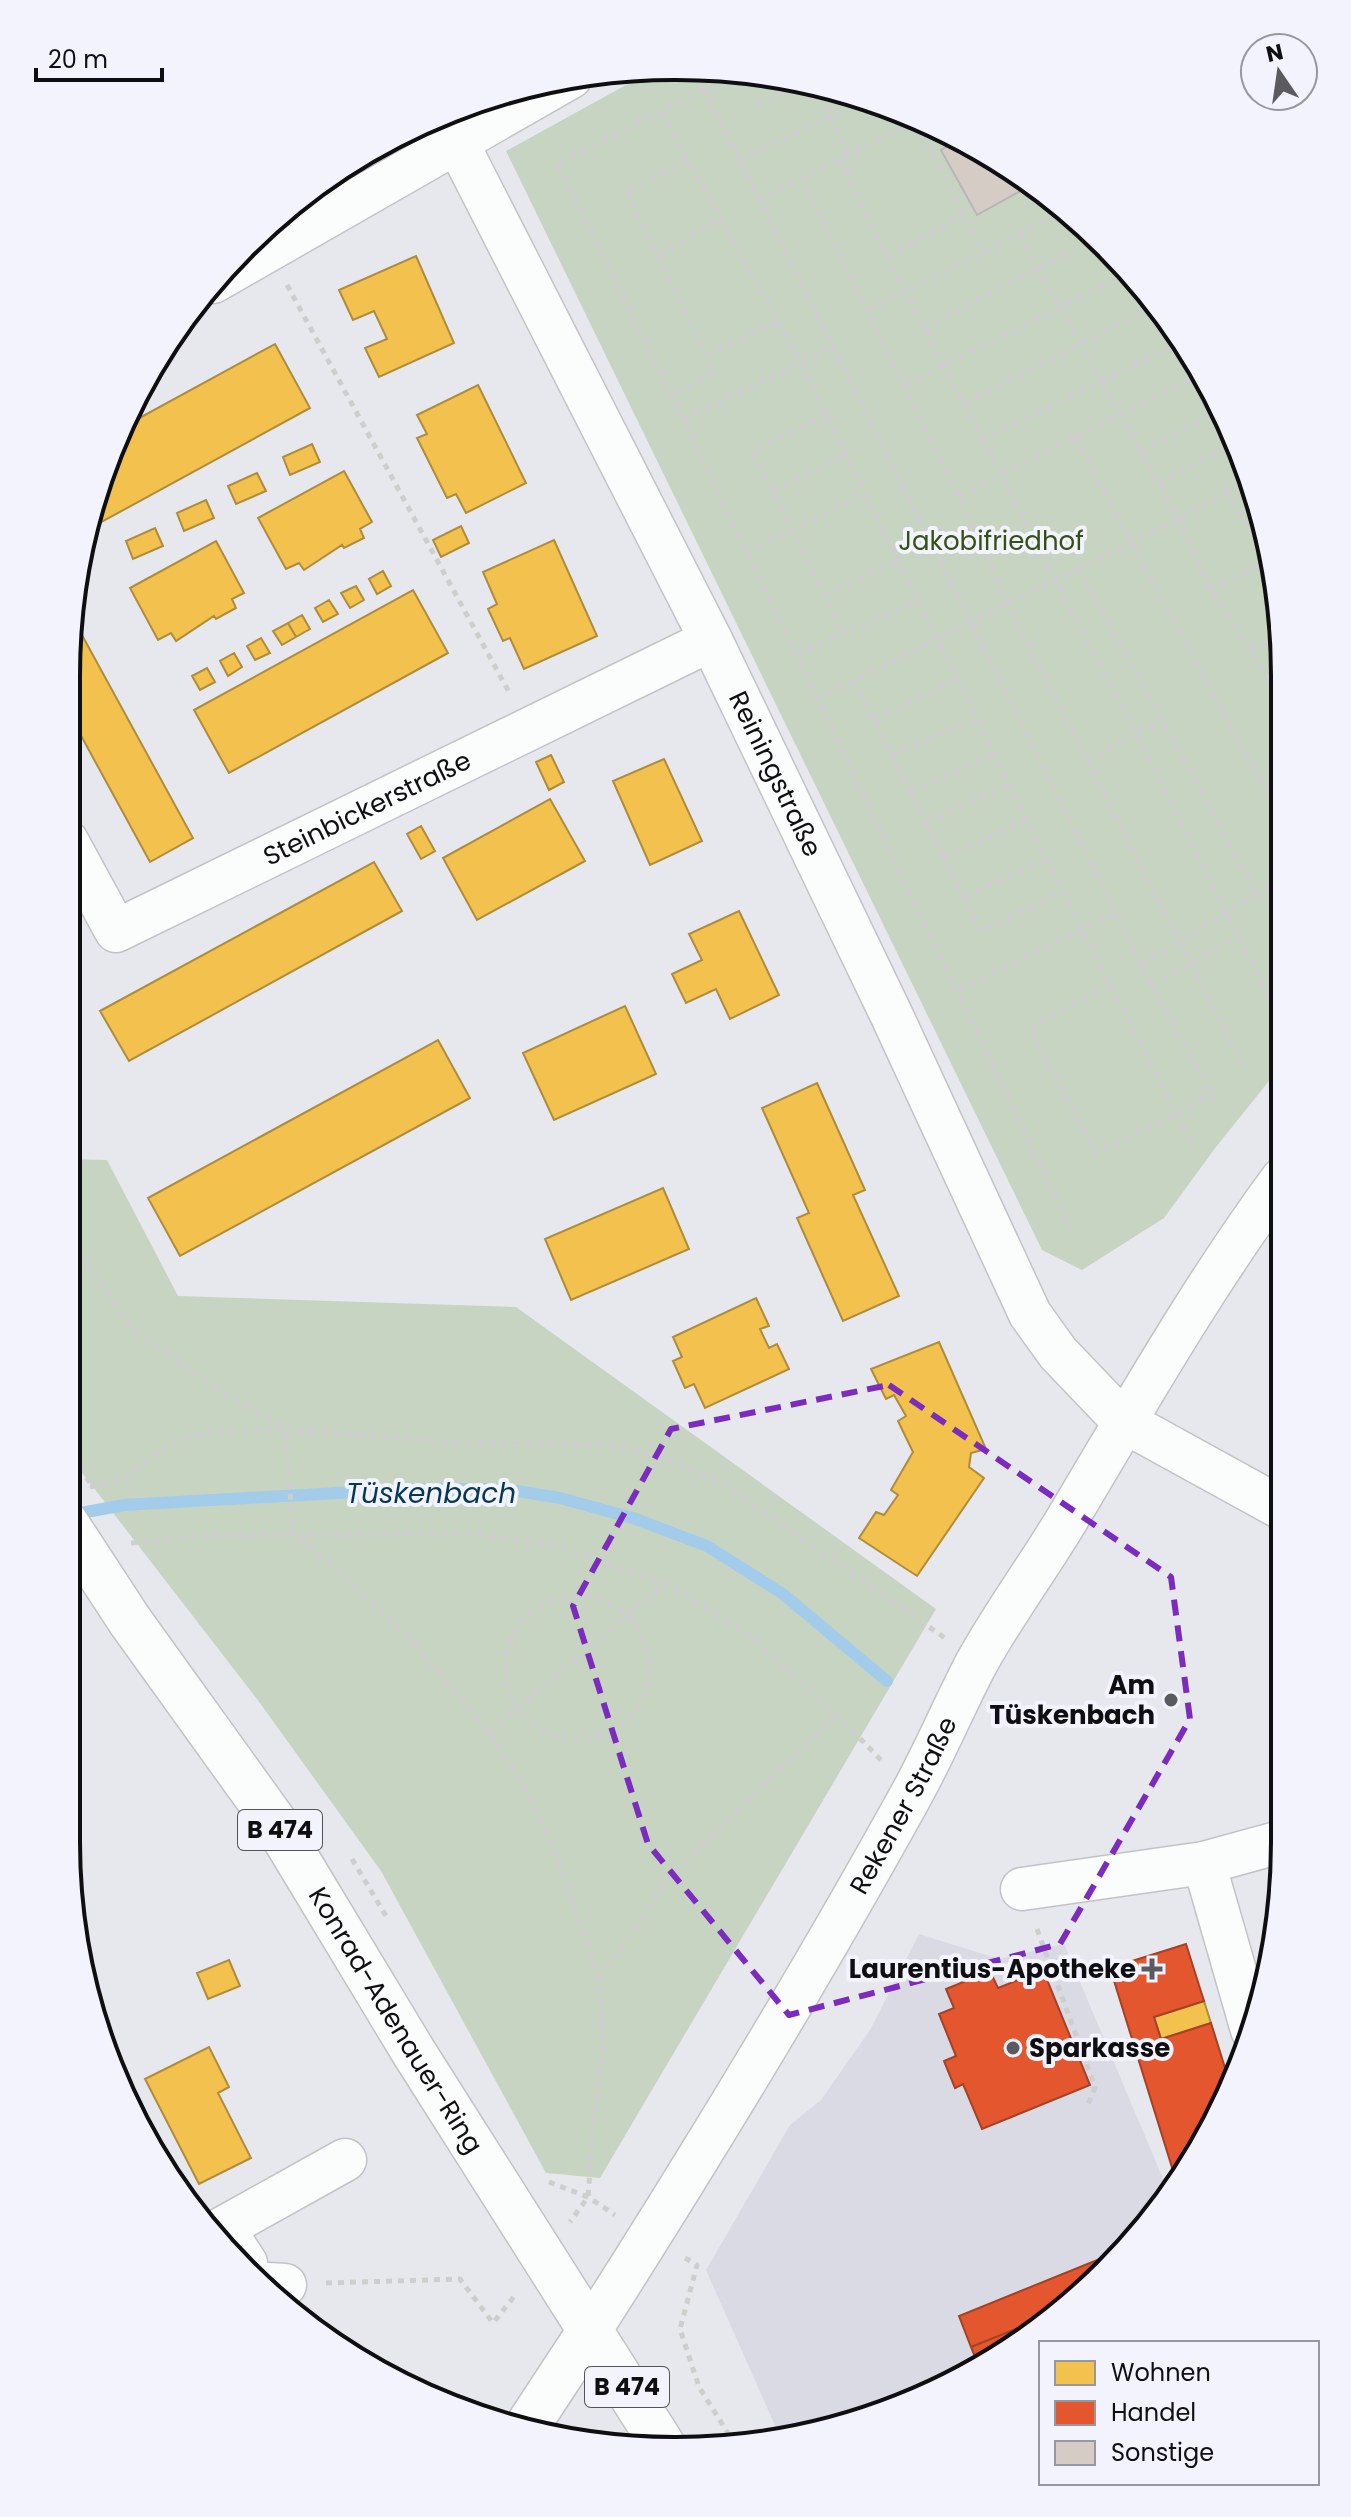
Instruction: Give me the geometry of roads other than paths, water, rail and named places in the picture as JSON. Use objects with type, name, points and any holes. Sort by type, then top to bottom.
[{"type":"main road","name":"Konrad-Adenauer-Ring","points":[[80,1544],[130,1621],[276,1824],[543,2259],[591,2329],[657,2437]]},
{"type":"main road","name":"Rekener Straße","points":[[532,2419],[591,2329]]},
{"type":"street","points":[[245,264],[450,130],[511,103]]},
{"type":"street","name":"Reiningstraße","points":[[450,130],[711,640],[1030,1314],[1058,1353],[1123,1421]]},
{"type":"street","name":"Steinbickerstraße","points":[[80,865],[116,931],[711,640]]},
{"type":"street","name":"Rekener Straße","points":[[591,2329],[755,2068],[913,1792],[978,1661],[1070,1515],[1123,1421],[1271,1193]]},
{"type":"street","points":[[1123,1421],[1271,1502]]},
{"type":"street","points":[[1022,1889],[1204,1863],[1271,1845]]},
{"type":"street","points":[[1204,1863],[1246,2010]]},
{"type":"street","points":[[223,2227],[345,2160]]},
{"type":"waterway","name":"Tüskenbach","points":[[80,1513],[124,1505],[410,1489],[505,1489],[560,1498],[633,1518],[707,1546],[783,1594],[887,1681]]},
{"type":"place","name":"Am Tüskenbach","points":[[1171,1700]]},
{"type":"place","name":"Laurentius-Apotheke","points":[[1152,1969]]},
{"type":"place","name":"Sparkasse","points":[[1013,2048]]},
{"type":"park label","name":"Jakobifriedhof","points":[[991,541]]}]
